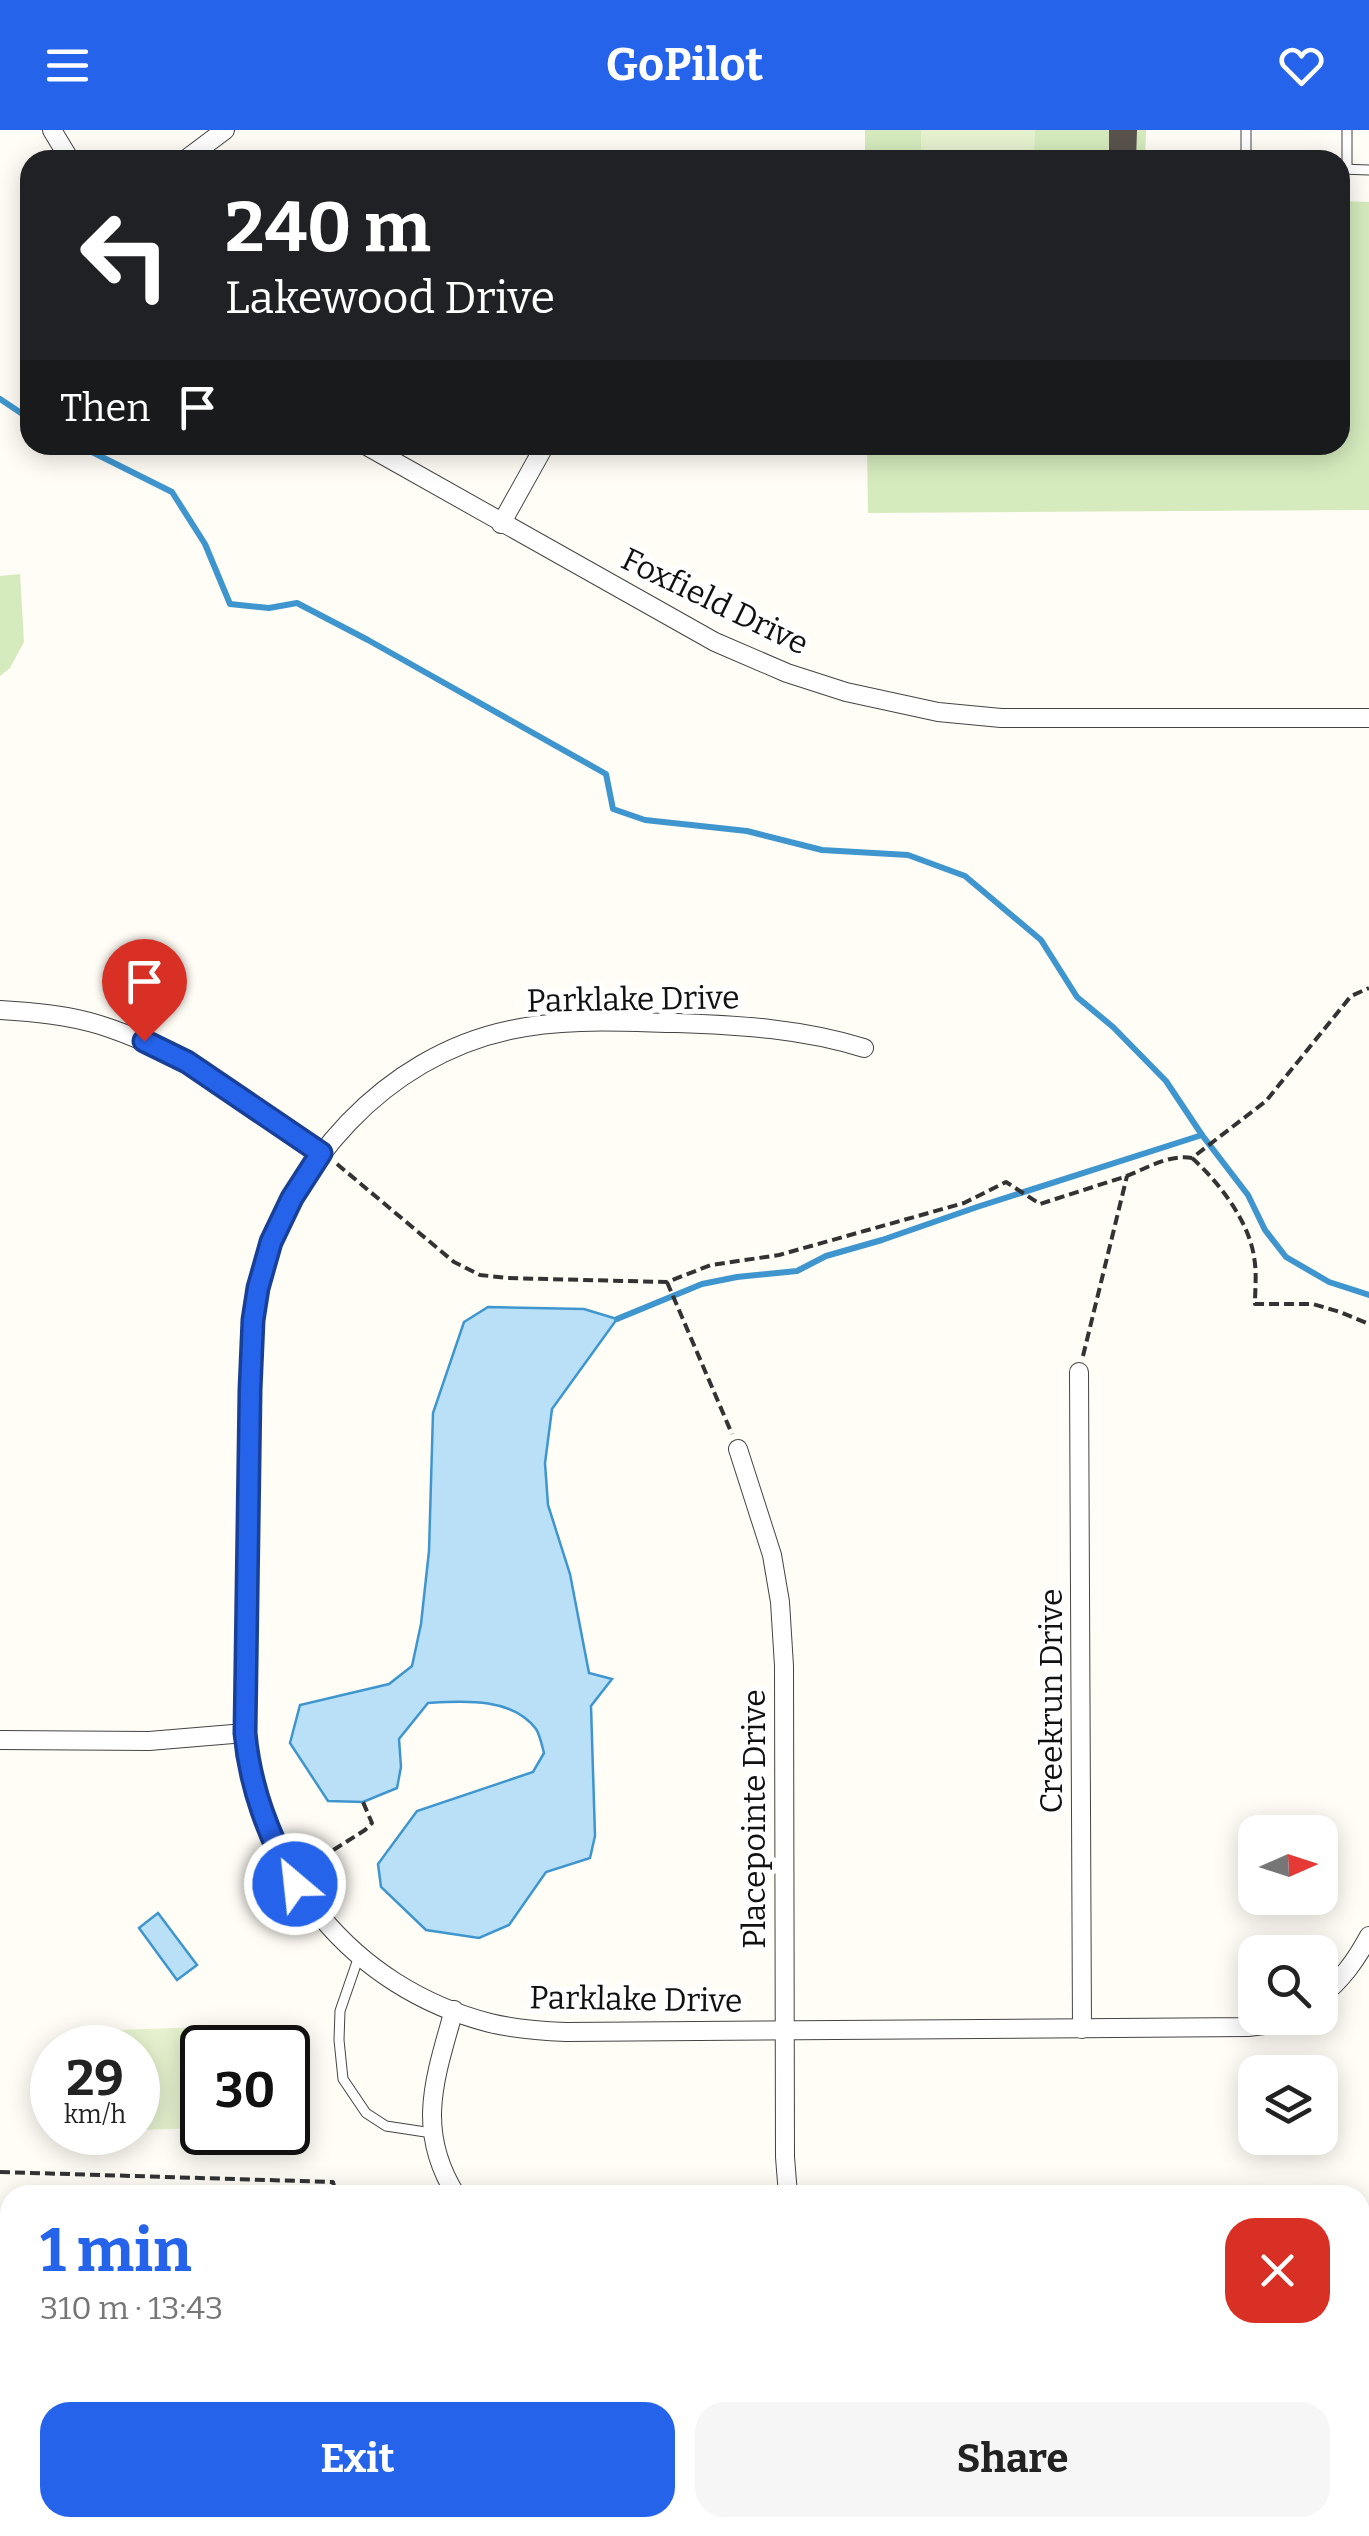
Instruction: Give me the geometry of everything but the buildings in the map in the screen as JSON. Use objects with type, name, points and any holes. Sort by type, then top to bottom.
[{"type":"street","points":[[198,150],[225,130]]},
{"type":"street","name":"Foxfield Drive","points":[[382,455],[715,642],[786,674],[846,692],[938,712],[1000,718],[1369,718]]},
{"type":"street","points":[[501,524],[539,455]]},
{"type":"street","points":[[0,1010],[85,1022],[144,1041],[187,1062],[321,1153]]},
{"type":"street","name":"Parklake Drive","points":[[864,1048],[802,1032],[722,1025],[563,1022],[516,1029],[469,1042],[426,1062],[385,1089],[321,1153],[292,1198],[271,1242],[253,1320],[245,1733],[256,1796],[273,1841],[291,1876],[324,1922],[359,1956],[398,1983],[454,2010],[518,2029],[566,2032],[1238,2027]]},
{"type":"street","name":"Creekrun Drive","points":[[1079,1372],[1082,2030]]},
{"type":"street","name":"Placepointe Drive","points":[[738,1449],[769,1539],[780,1602],[784,1666],[787,2185]]},
{"type":"street","points":[[0,1740],[150,1741],[245,1733]]},
{"type":"street","points":[[1338,1982],[1369,1936]]},
{"type":"street","points":[[451,2185],[440,2165],[432,2134],[434,2084],[454,2010]]},
{"type":"lane","points":[[359,1956],[340,2012],[344,2079],[366,2113],[386,2126],[432,2134]]},
{"type":"path","points":[[1192,1158],[1266,1100],[1351,996],[1369,988]]},
{"type":"path","points":[[321,1153],[454,1262],[480,1275],[667,1282],[711,1265],[780,1255],[964,1203],[1006,1182],[1040,1204],[1181,1156],[1192,1158],[1214,1178],[1241,1221],[1254,1256],[1255,1304],[1313,1304],[1369,1324]]},
{"type":"path","points":[[1079,1372],[1126,1176]]},
{"type":"path","points":[[667,1282],[738,1449]]},
{"type":"path","points":[[291,1876],[372,1823],[363,1802]]},
{"type":"path","points":[[0,2172],[334,2185]]},
{"type":"green space","points":[[865,130],[1146,130],[1145,150],[865,150]]},
{"type":"green space","points":[[921,130],[1035,130],[1034,150],[921,150]]},
{"type":"green space","points":[[1350,201],[1369,202],[1369,510],[868,513],[867,455],[1350,455]]},
{"type":"green space","points":[[20,574],[24,642],[10,668],[0,676],[0,576]]},
{"type":"green space","points":[[180,2028],[180,2129],[160,2129],[160,2029]]},
{"type":"water","points":[[488,1307],[584,1309],[617,1319],[552,1409],[545,1463],[548,1505],[570,1574],[589,1673],[612,1679],[591,1706],[595,1836],[590,1858],[546,1872],[509,1925],[479,1938],[426,1930],[381,1887],[378,1864],[417,1811],[533,1772],[544,1753],[536,1729],[501,1706],[428,1703],[399,1739],[401,1767],[397,1788],[363,1802],[328,1801],[290,1743],[300,1705],[389,1684],[412,1666],[429,1551],[433,1413],[464,1322]]},
{"type":"water","points":[[158,1913],[197,1965],[177,1980],[139,1928]]},
{"type":"waterway","points":[[0,399],[20,412]]},
{"type":"waterway","points":[[98,455],[172,492],[205,544],[230,604],[269,608],[297,603],[368,640],[606,774],[613,809],[645,820],[747,831],[822,850],[908,855],[965,876],[1041,940],[1077,997],[1166,1081],[1248,1195],[1265,1230],[1286,1257],[1329,1282],[1369,1295]]},
{"type":"waterway","points":[[617,1319],[702,1284],[797,1271],[826,1256],[1202,1135]]},
{"type":"route","points":[[144,1041],[187,1062],[321,1153],[292,1198],[271,1242],[258,1288],[251,1352],[245,1733],[256,1796],[295,1884]]}]
